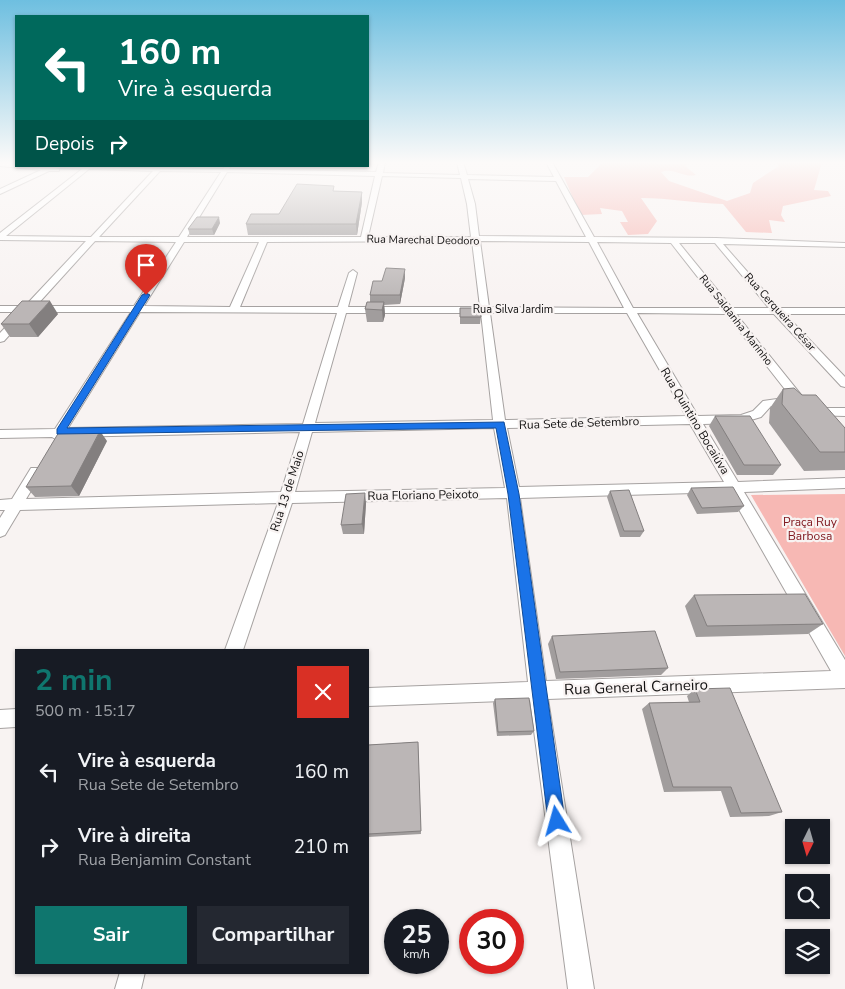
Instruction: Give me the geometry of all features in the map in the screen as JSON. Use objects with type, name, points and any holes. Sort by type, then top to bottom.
[{"type":"street","points":[[0,238],[37,208]]},
{"type":"street","points":[[0,340],[121,208]]},
{"type":"street","points":[[50,448],[202,208]]},
{"type":"street","points":[[364,239],[371,208]]},
{"type":"street","points":[[471,208],[474,241],[500,425],[513,494],[538,691],[581,989]]},
{"type":"street","name":"Rua Quintino Bocaiúva","points":[[574,208],[630,310],[845,678]]},
{"type":"street","name":"Rua Marechal Deodoro","points":[[0,238],[90,240],[716,240],[845,245]]},
{"type":"street","points":[[234,309],[264,240]]},
{"type":"street","name":"Rua Saldanha Marinho","points":[[673,240],[800,401]]},
{"type":"street","name":"Rua Cerqueira César","points":[[716,240],[776,310],[845,384]]},
{"type":"street","name":"Rua 13 de Maio","points":[[234,649],[287,496],[352,273]]},
{"type":"street","name":"Rua Silva Jardim","points":[[0,309],[845,311]]},
{"type":"street","points":[[800,401],[809,412],[845,412]]},
{"type":"street","name":"Rua Sete de Setembro","points":[[0,434],[60,431],[500,425],[742,419],[757,414],[766,402],[800,401]]},
{"type":"street","points":[[0,531],[40,464]]},
{"type":"street","name":"Rua Floriano Peixoto","points":[[0,505],[287,496],[513,494],[845,483]]},
{"type":"street","name":"Rua General Carneiro","points":[[369,697],[845,678]]},
{"type":"street","points":[[0,718],[15,718]]},
{"type":"street","points":[[128,989],[132,974]]},
{"type":"green space","points":[[577,208],[600,208],[602,214],[580,215]]},
{"type":"green space","points":[[601,208],[648,208],[657,221],[648,234],[628,235],[620,222],[628,222],[622,211]]},
{"type":"green space","points":[[726,208],[783,208],[781,215],[785,222],[769,220],[772,233],[746,232]]},
{"type":"green space","name":"Praça Ruy Barbosa","points":[[845,494],[845,656],[751,495]]},
{"type":"building","points":[[283,208],[359,208],[356,224],[246,224],[251,214],[279,214]]},
{"type":"building","points":[[197,217],[219,217],[212,229],[188,229]]},
{"type":"building","points":[[386,268],[405,269],[400,295],[370,295],[373,281],[382,281]]},
{"type":"building","points":[[22,301],[50,301],[29,324],[1,324]]},
{"type":"building","points":[[367,302],[384,302],[382,310],[365,309]]},
{"type":"building","points":[[460,308],[480,308],[481,317],[460,317]]},
{"type":"building","points":[[794,388],[802,395],[816,395],[845,428],[845,452],[820,452],[782,404],[783,389]]},
{"type":"building","points":[[715,416],[750,416],[781,465],[744,465]]},
{"type":"building","points":[[100,431],[71,486],[26,487],[59,432]]},
{"type":"building","points":[[733,487],[744,506],[702,508],[691,488]]},
{"type":"building","points":[[629,490],[644,531],[624,531],[610,491]]},
{"type":"building","points":[[365,493],[362,524],[341,525],[346,494]]},
{"type":"building","points":[[805,594],[823,624],[707,626],[694,595]]},
{"type":"building","points":[[655,631],[668,668],[560,672],[552,636]]},
{"type":"building","points":[[730,688],[782,812],[741,813],[731,787],[673,787],[649,703],[700,702],[695,689]]},
{"type":"building","points":[[529,698],[534,731],[498,732],[495,699]]},
{"type":"building","points":[[418,742],[421,831],[369,834],[369,745]]},
{"type":"route","points":[[146,295],[60,431],[500,425],[513,494],[557,821]]}]
